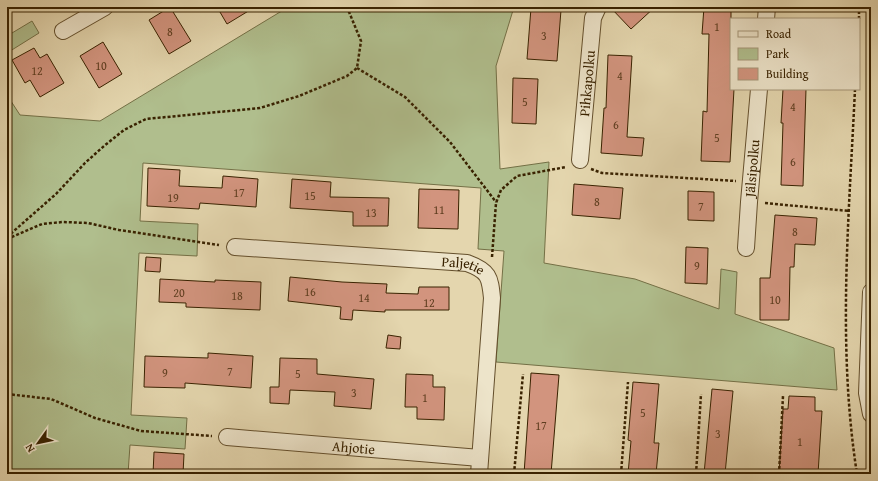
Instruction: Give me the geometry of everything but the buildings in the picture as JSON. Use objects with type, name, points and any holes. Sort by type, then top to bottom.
[{"type":"street","points":[[63,31],[105,7]]},
{"type":"street","name":"Pihkapolku","points":[[580,160],[593,18],[598,7]]},
{"type":"street","points":[[766,18],[767,7]]},
{"type":"street","name":"Jälsipolku","points":[[746,248],[748,202],[760,90]]},
{"type":"street","name":"Paljetie","points":[[235,247],[467,264],[480,268],[490,279],[492,298],[479,474]]},
{"type":"street","points":[[871,292],[867,393],[871,414]]},
{"type":"street","name":"Ahjotie","points":[[227,437],[480,458]]},
{"type":"path","points":[[7,238],[56,194],[85,163],[104,146],[124,130],[146,119],[260,108],[299,96],[347,76],[357,68],[361,40],[347,7]]},
{"type":"path","points":[[859,7],[859,18]]},
{"type":"path","points":[[357,68],[405,97],[450,142],[496,203]]},
{"type":"path","points":[[855,90],[845,302],[846,372],[857,474]]},
{"type":"path","points":[[490,279],[496,203],[501,190],[517,176],[567,167],[580,160],[588,168],[602,173],[750,182]]},
{"type":"path","points":[[748,202],[849,211]]},
{"type":"path","points":[[7,238],[42,224],[63,222],[88,223],[119,230],[235,247]]},
{"type":"path","points":[[514,474],[523,374]]},
{"type":"path","points":[[621,474],[628,382]]},
{"type":"path","points":[[7,394],[51,399],[95,418],[141,431],[227,437]]},
{"type":"path","points":[[696,474],[701,394]]},
{"type":"path","points":[[779,474],[783,396]]},
{"type":"green space","points":[[285,7],[514,7],[496,66],[500,169],[549,162],[544,263],[635,279],[719,309],[721,269],[737,272],[735,314],[834,348],[837,390],[496,362],[504,251],[478,249],[481,188],[143,163],[140,221],[198,224],[197,256],[139,253],[131,415],[187,418],[185,449],[130,445],[128,474],[7,474],[7,95],[20,115],[100,121],[285,9]]},
{"type":"green space","points":[[32,21],[39,33],[7,53],[7,36]]}]
